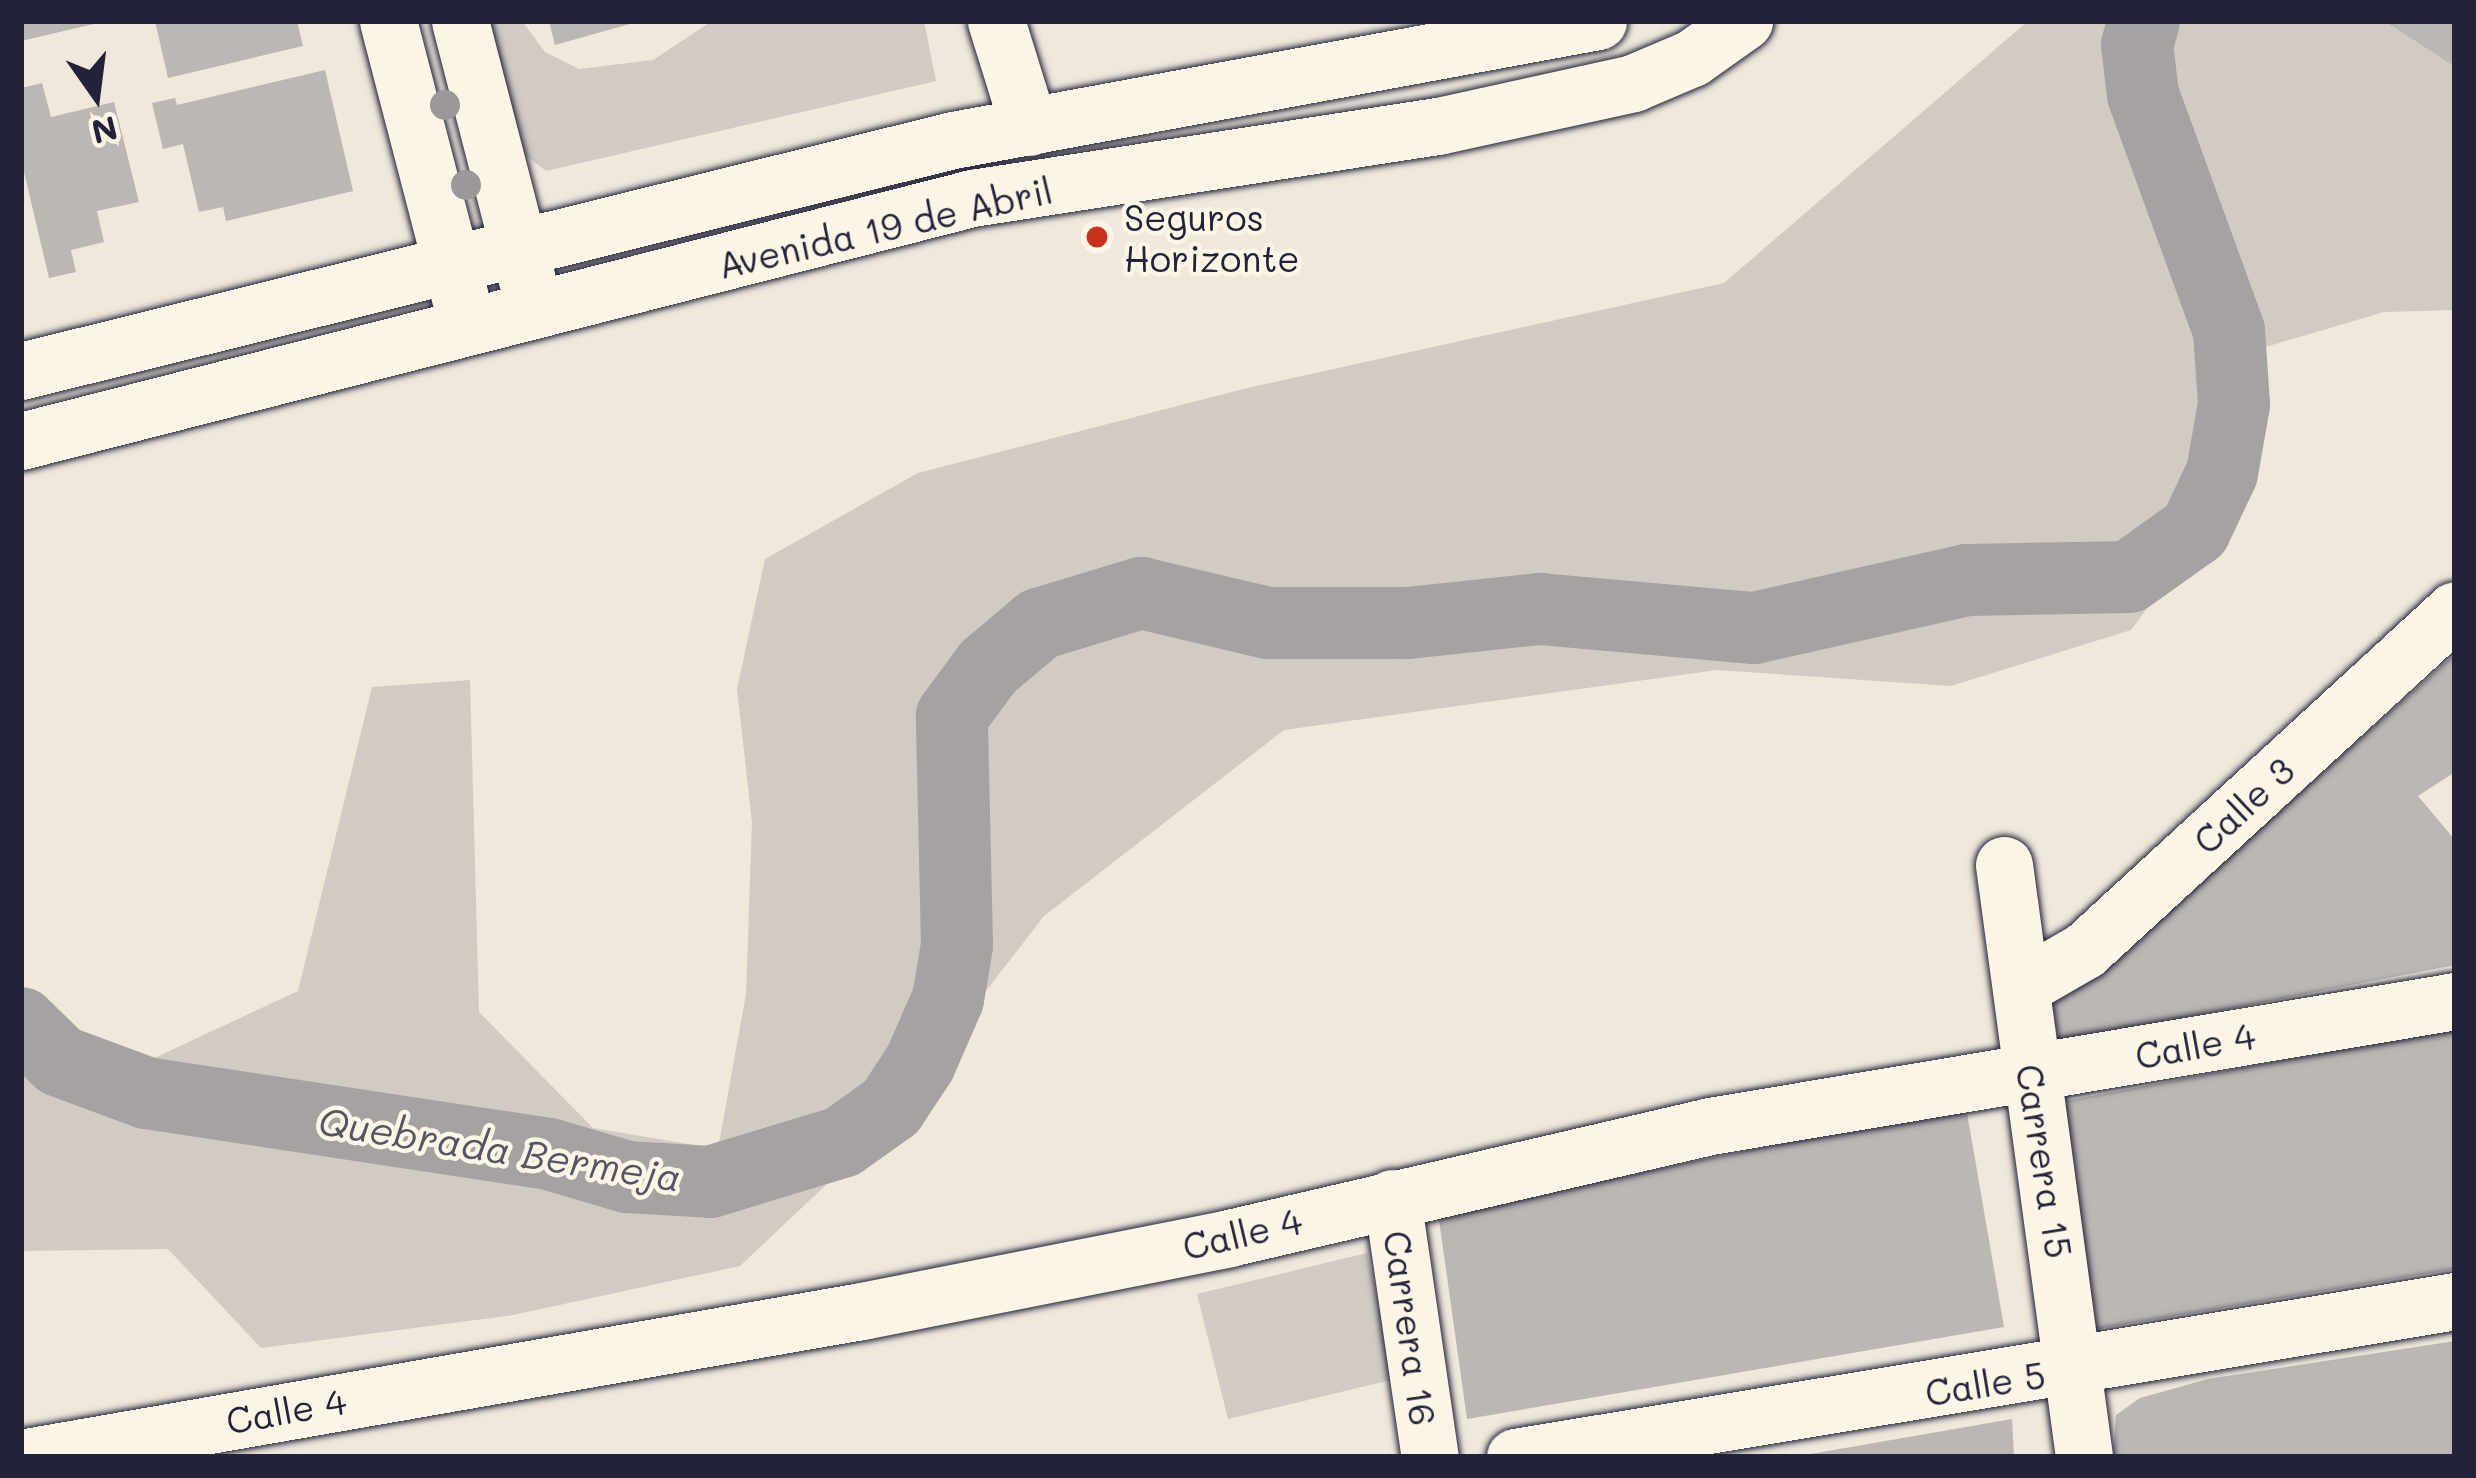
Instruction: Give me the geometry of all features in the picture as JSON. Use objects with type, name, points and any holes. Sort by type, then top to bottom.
[{"type":"street","points":[[388,21],[468,330]]},
{"type":"street","points":[[460,21],[535,313]]},
{"type":"street","points":[[996,21],[1029,127]]},
{"type":"street","name":"Avenida 19 de Abril","points":[[21,441],[972,199],[1438,126],[1633,82],[1692,58],[1744,21]]},
{"type":"street","name":"Avenida 19 de Abril","points":[[21,371],[517,244],[1029,127],[1591,22]]},
{"type":"street","name":"Calle 3","points":[[2020,987],[2085,950],[2455,610]]},
{"type":"street","name":"Carrera 15","points":[[2004,866],[2030,1072],[2077,1368],[2084,1457]]},
{"type":"street","name":"Calle 4","points":[[26,1457],[862,1311],[1710,1126],[2455,1001]]},
{"type":"street","name":"Carrera 16","points":[[1393,1198],[1430,1457]]},
{"type":"street","name":"Calle 5","points":[[1515,1457],[2077,1368],[2455,1301]]},
{"type":"shaded area","points":[[487,21],[522,21],[545,52],[579,69],[653,60],[712,21],[924,21],[936,81],[546,171],[517,149]]},
{"type":"shaded area","points":[[2028,21],[2384,21],[2455,67],[2455,310],[2384,312],[2235,356],[2243,480],[2131,630],[1951,686],[1717,670],[1284,730],[1044,916],[863,1150],[740,1266],[513,1315],[261,1348],[168,1249],[21,1251],[21,993],[37,1019],[148,1061],[298,991],[372,687],[470,680],[479,1012],[593,1128],[718,1149],[746,994],[752,822],[737,689],[765,559],[918,473],[1247,388],[1724,283]]},
{"type":"shaded area","points":[[1367,1253],[1395,1379],[1228,1419],[1197,1294]]},
{"type":"building","points":[[21,21],[98,21],[98,23],[21,41]]},
{"type":"building","points":[[155,21],[297,21],[303,46],[168,78]]},
{"type":"building","points":[[549,21],[637,21],[637,22],[555,45]]},
{"type":"building","points":[[2384,21],[2455,21],[2455,67]]},
{"type":"building","points":[[325,70],[353,191],[226,221],[223,207],[199,212],[183,144],[163,149],[152,103],[175,98],[177,105]]},
{"type":"building","points":[[42,83],[51,117],[114,102],[139,202],[97,211],[104,242],[71,250],[76,272],[49,278],[21,159],[21,88]]},
{"type":"building","points":[[2455,654],[2455,772],[2418,796],[2455,840],[2455,965],[2059,1042],[2049,995],[2210,873]]},
{"type":"building","points":[[2455,1028],[2455,1269],[2090,1330],[2054,1103]]},
{"type":"building","points":[[1966,1107],[2004,1327],[1467,1419],[1438,1213]]},
{"type":"building","points":[[2455,1341],[2455,1457],[2113,1457],[2116,1415],[2140,1398],[2208,1379]]},
{"type":"building","points":[[2012,1419],[2014,1457],[1805,1457],[1805,1455]]},
{"type":"waterway","name":"Quebrada Bermeja","points":[[21,1023],[60,1061],[146,1093],[549,1154],[627,1177],[710,1182],[842,1142],[891,1107],[920,1063],[948,999],[957,945],[952,716],[988,667],[1039,624],[1141,593],[1268,623],[1408,623],[1540,609],[1754,628],[1967,580],[2129,577],[2195,530],[2222,473],[2234,404],[2229,331],[2143,95],[2137,45],[2144,21]]},
{"type":"place","name":"Seguros Horizonte","points":[[1097,237]]}]
